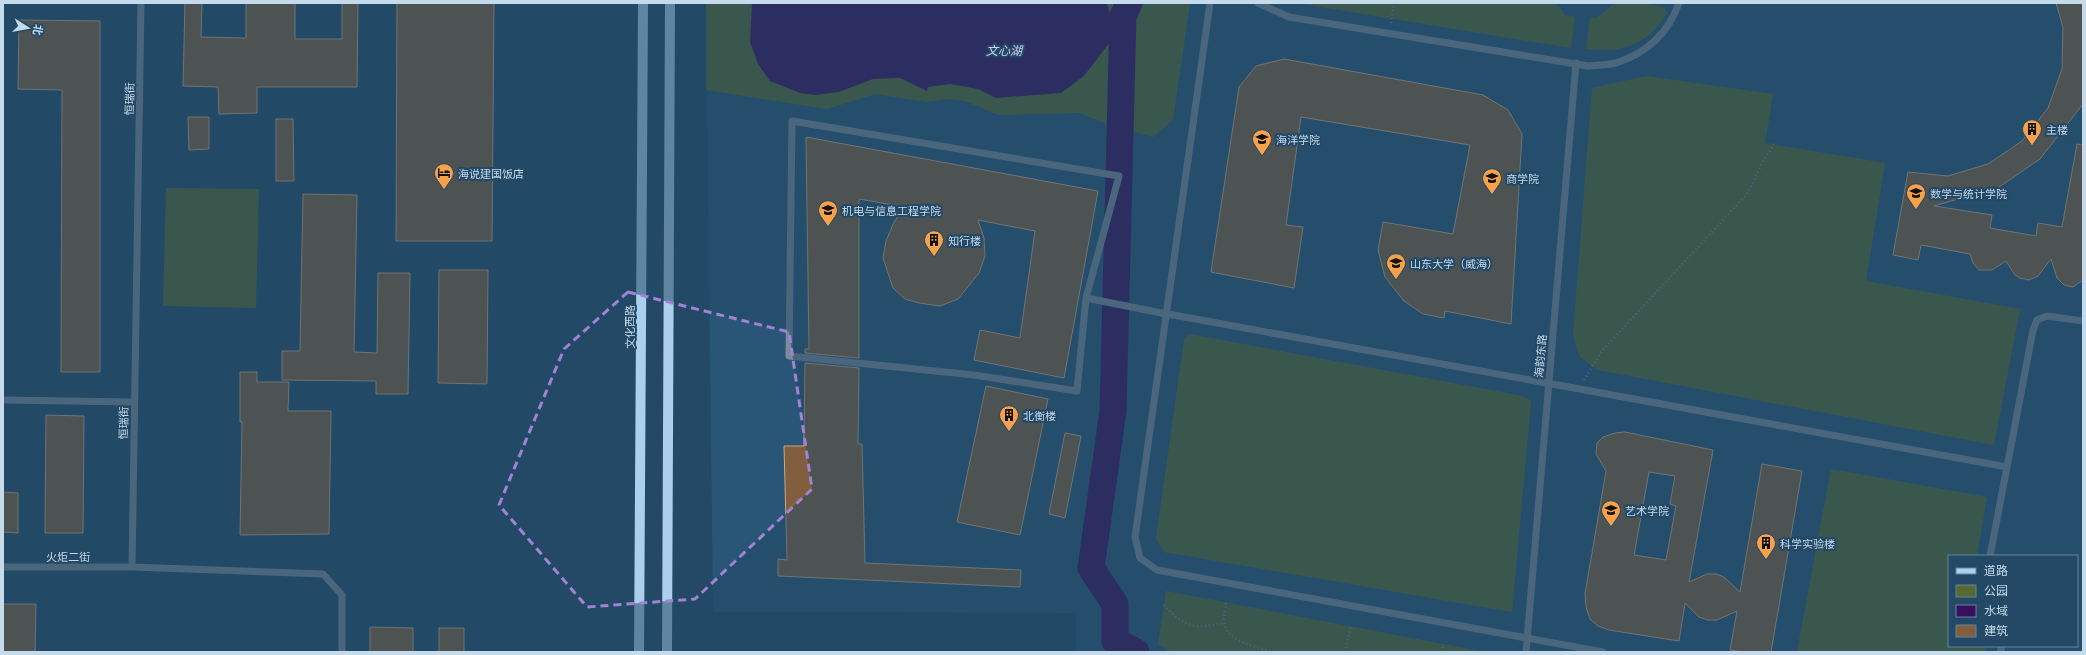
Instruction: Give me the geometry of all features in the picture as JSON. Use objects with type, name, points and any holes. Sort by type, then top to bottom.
[{"type":"main road","name":"文化西路","points":[[639,652],[643,3]]},
{"type":"main road","points":[[667,652],[670,3]]},
{"type":"street","name":"恒瑞街","points":[[132,567],[141,3]]},
{"type":"street","points":[[1210,3],[1169,314],[1135,537],[1140,558],[1158,570],[1603,652]]},
{"type":"street","points":[[1258,3],[1289,17],[1588,66],[1615,63],[1637,53],[1659,39],[1673,20],[1679,3]]},
{"type":"street","name":"海韵东路","points":[[1526,652],[1576,63]]},
{"type":"street","points":[[792,121],[1118,176],[1086,298],[1077,391],[974,375],[789,356],[792,121]]},
{"type":"street","points":[[1086,298],[2007,467]]},
{"type":"street","points":[[1990,555],[2033,330],[2037,320],[2046,316],[2083,321]]},
{"type":"street","points":[[3,400],[134,402]]},
{"type":"street","name":"火炬二街","points":[[3,567],[132,567]]},
{"type":"street","points":[[132,567],[323,574],[342,595],[342,652]]},
{"type":"path","points":[[1389,33],[1394,3]]},
{"type":"path","points":[[1578,389],[1601,352],[1748,193],[1762,163],[1774,144]]},
{"type":"path","points":[[1226,603],[1224,623],[1238,640],[1270,652]]},
{"type":"path","points":[[1164,605],[1175,618],[1187,623],[1204,626],[1224,623]]},
{"type":"path","points":[[1345,652],[1351,626]]},
{"type":"path","points":[[1442,644],[1442,652]]},
{"type":"highlighted area","points":[[628,292],[789,332],[812,489],[695,599],[587,607],[499,505],[564,349]]},
{"type":"shaded area","name":"山东大学（威海）","points":[[706,3],[2083,3],[2083,652],[1076,652],[1076,613],[713,612]]},
{"type":"green space","points":[[706,3],[1190,3],[1173,120],[1153,137],[1111,126],[1080,113],[999,115],[965,101],[947,99],[927,102],[876,94],[827,109],[706,90]]},
{"type":"green space","points":[[1296,3],[1557,3],[1565,15],[1575,17],[1571,48]]},
{"type":"green space","points":[[1615,3],[1641,3],[1664,7],[1667,13],[1651,33],[1632,45],[1611,50],[1586,49],[1590,17],[1596,18]]},
{"type":"green space","points":[[1647,76],[1773,94],[1765,143],[1885,163],[1866,281],[2020,309],[1994,445],[1598,370],[1580,357],[1573,336],[1592,88]]},
{"type":"green space","points":[[166,188],[259,189],[256,308],[163,306]]},
{"type":"green space","points":[[1190,334],[1523,396],[1531,401],[1512,612],[1164,552],[1156,538],[1184,340]]},
{"type":"green space","points":[[1831,469],[1987,497],[1977,555],[1948,555],[1948,647],[1986,647],[1985,652],[1797,652]]},
{"type":"green space","points":[[1166,591],[1485,652],[1172,652],[1158,645]]},
{"type":"water","name":"文心湖","points":[[752,3],[1107,3],[1113,25],[1110,42],[1084,76],[1061,93],[996,98],[978,89],[950,84],[928,87],[927,91],[900,78],[873,79],[839,92],[815,95],[800,93],[770,81],[758,64],[750,42]]},
{"type":"building","points":[[185,3],[202,3],[201,37],[246,38],[246,3],[295,3],[295,39],[342,39],[342,3],[358,3],[357,87],[257,87],[257,113],[219,114],[218,87],[183,86]]},
{"type":"building","points":[[397,3],[494,3],[492,241],[396,241]]},
{"type":"building","name":"主楼","points":[[2056,3],[2083,3],[2083,104],[2040,159],[1999,187],[1934,206],[1992,215],[1990,228],[2036,236],[2038,223],[2062,227],[2077,144],[2083,145],[2083,280],[2073,287],[2064,285],[2057,278],[2051,259],[2038,276],[2029,280],[2015,275],[2006,261],[1992,270],[1979,270],[1973,263],[1970,254],[1921,245],[1918,260],[1893,255],[1908,172],[1948,176],[1988,164],[2022,141],[2048,108],[2062,69],[2063,27]]},
{"type":"building","points":[[19,20],[100,21],[100,372],[61,372],[62,90],[18,89]]},
{"type":"building","points":[[1284,59],[1483,95],[1508,110],[1522,134],[1511,324],[1445,311],[1444,318],[1423,314],[1404,301],[1385,277],[1378,250],[1383,222],[1453,234],[1470,145],[1301,117],[1286,225],[1303,227],[1294,288],[1211,272],[1239,87],[1256,66]]},
{"type":"building","points":[[188,117],[209,117],[209,149],[189,150]]},
{"type":"building","points":[[276,119],[293,119],[294,181],[276,181]]},
{"type":"building","name":"知行楼","points":[[806,137],[1098,191],[1064,378],[974,360],[980,330],[1020,338],[1035,231],[978,220],[984,238],[985,256],[979,273],[958,299],[940,306],[919,303],[905,299],[893,288],[883,258],[886,241],[894,222],[905,207],[859,199],[859,358],[805,353],[805,349],[809,349]]},
{"type":"building","points":[[303,194],[357,195],[354,352],[377,353],[378,273],[410,273],[408,394],[376,394],[376,381],[282,380],[282,351],[300,351]]},
{"type":"building","points":[[439,270],[488,270],[487,384],[438,383]]},
{"type":"building","points":[[805,363],[859,368],[858,444],[862,444],[865,563],[1021,570],[1020,587],[778,576],[778,559],[787,560],[784,446],[804,446]]},
{"type":"building","points":[[240,372],[257,372],[257,382],[289,382],[288,411],[331,411],[329,534],[240,535],[242,422],[240,422]]},
{"type":"building","name":"北衡楼","points":[[986,386],[1048,399],[1020,535],[957,522]]},
{"type":"building","points":[[46,415],[84,416],[83,533],[45,533]]},
{"type":"building","points":[[1625,432],[1713,450],[1689,582],[1707,574],[1716,574],[1724,577],[1740,592],[1762,464],[1802,471],[1771,652],[1745,652],[1730,650],[1737,611],[1717,620],[1708,620],[1699,617],[1685,603],[1679,641],[1609,630],[1598,626],[1590,619],[1586,607],[1585,594],[1606,471],[1596,454],[1597,443],[1603,437],[1615,433]],"holes":[[[1649,472],[1675,476],[1670,504],[1676,506],[1666,560],[1634,555]]]},
{"type":"building","points":[[1065,433],[1081,436],[1065,518],[1049,514]]},
{"type":"building","points":[[3,492],[18,493],[18,533],[3,532]]},
{"type":"building","points":[[3,604],[36,604],[35,652],[3,652]]},
{"type":"building","points":[[370,627],[413,628],[413,652],[370,652]]},
{"type":"building","points":[[439,628],[464,628],[464,652],[439,652]]},
{"type":"waterway","points":[[1129,3],[1123,16],[1113,411],[1091,568],[1115,604],[1115,641],[1136,652]]},
{"type":"place","name":"主楼","points":[[2032,146]]},
{"type":"place","name":"海洋学院","points":[[1262,156]]},
{"type":"place","name":"海说建国饭店","points":[[444,190]]},
{"type":"place","name":"商学院","points":[[1492,195]]},
{"type":"place","name":"数学与统计学院","points":[[1916,210]]},
{"type":"place","name":"机电与信息工程学院","points":[[828,227]]},
{"type":"place","name":"知行楼","points":[[934,257]]},
{"type":"place","name":"山东大学（威海）","points":[[1396,280]]},
{"type":"place","name":"北衡楼","points":[[1009,432]]},
{"type":"place","name":"艺术学院","points":[[1611,527]]},
{"type":"place","name":"科学实验楼","points":[[1766,560]]}]
